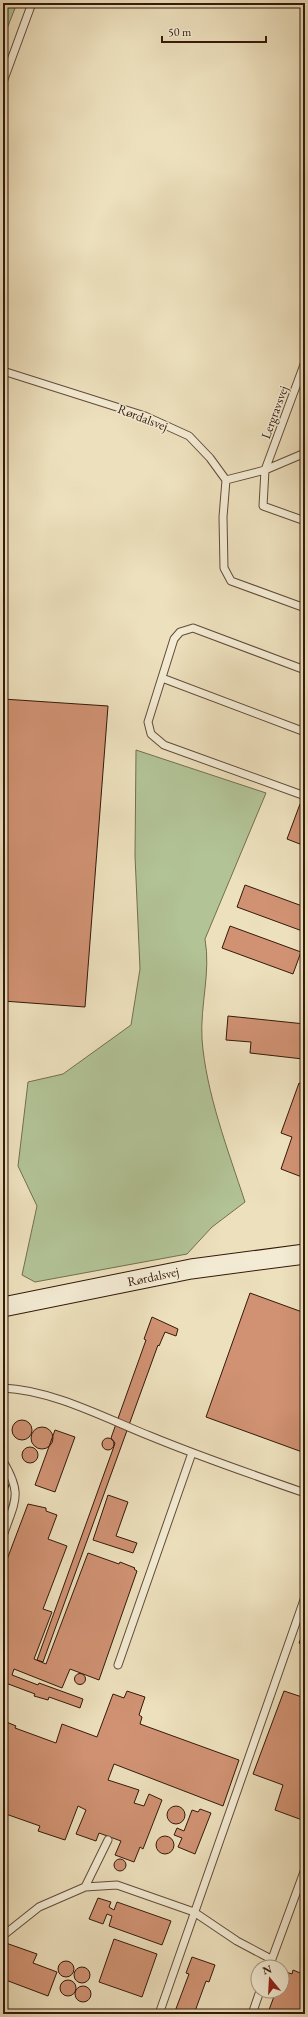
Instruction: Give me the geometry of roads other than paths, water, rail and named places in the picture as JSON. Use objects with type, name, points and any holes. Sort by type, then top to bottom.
[{"type":"street","name":"Rørdalsvej","points":[[3,1307],[191,1269],[305,1254]]},
{"type":"lane","points":[[3,82],[32,3]]},
{"type":"lane","name":"Lergravsvej","points":[[305,362],[265,470],[263,506],[305,521]]},
{"type":"lane","name":"Rørdalsvej","points":[[3,371],[145,416],[189,436],[210,458],[226,480]]},
{"type":"lane","points":[[305,453],[265,470],[226,480],[223,517],[224,568],[231,581],[305,608]]},
{"type":"lane","points":[[305,670],[193,628],[180,632],[174,639],[148,722],[151,734],[164,745],[305,796]]},
{"type":"lane","points":[[162,678],[305,732]]},
{"type":"lane","points":[[3,1388],[21,1389],[63,1402],[192,1453],[305,1493]]},
{"type":"lane","points":[[118,1665],[192,1453]]},
{"type":"lane","points":[[3,1461],[13,1479],[16,1495],[3,1536]]},
{"type":"lane","points":[[159,2014],[305,1597]]},
{"type":"lane","points":[[85,1887],[108,1840]]},
{"type":"lane","points":[[3,1933],[5,1934],[39,1907],[85,1887],[117,1884],[194,1912],[237,1941],[271,1959],[305,1869]]},
{"type":"lane","points":[[252,2014],[257,1999]]}]
